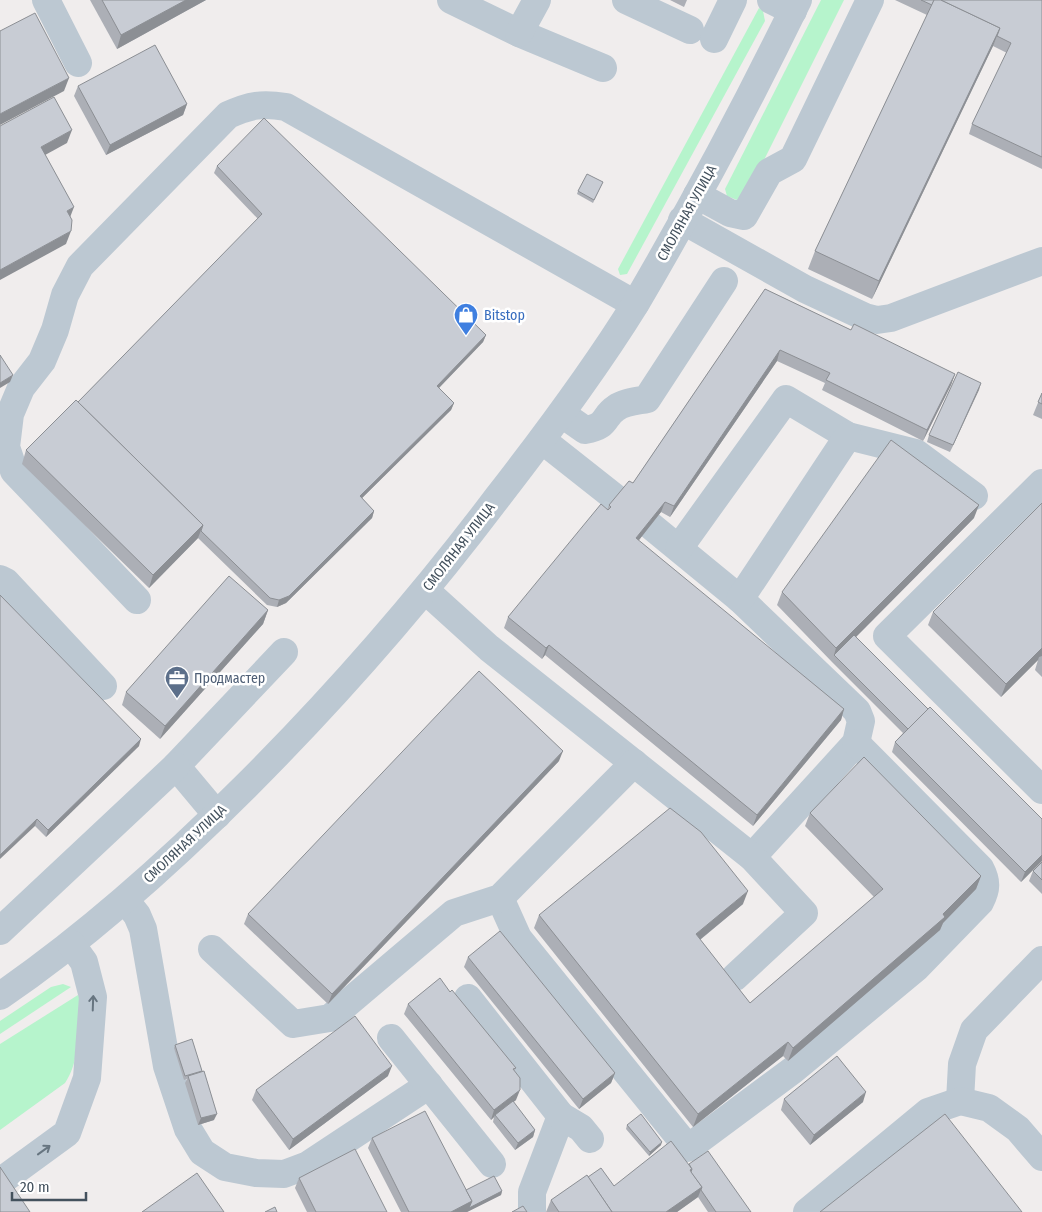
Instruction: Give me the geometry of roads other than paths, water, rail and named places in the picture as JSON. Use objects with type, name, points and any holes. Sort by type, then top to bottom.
[{"type":"street","points":[[46,0],[78,63]]},
{"type":"street","points":[[451,0],[519,33],[603,68]]},
{"type":"street","points":[[519,33],[537,0]]},
{"type":"street","points":[[626,0],[702,35],[733,0]]},
{"type":"street","points":[[697,195],[730,213],[744,216],[769,172],[793,159],[870,0]]},
{"type":"street","name":"СМОЛЯНАЯ УЛИЦА","points":[[0,996],[71,944],[125,900],[217,815],[352,677],[425,590],[562,414],[635,304],[733,131],[787,4]]},
{"type":"street","points":[[137,600],[14,471],[6,447],[10,414],[21,388],[42,360],[55,330],[65,296],[80,266],[228,115],[246,106],[268,104],[286,107],[635,304]]},
{"type":"street","points":[[682,220],[805,289],[865,317],[877,320],[891,318],[1042,261]]},
{"type":"street","points":[[562,414],[585,430],[594,429],[603,425],[616,408],[647,399],[724,281]]},
{"type":"street","points":[[679,548],[786,399],[848,436],[916,454],[974,496]]},
{"type":"street","points":[[740,599],[848,436]]},
{"type":"street","points":[[542,440],[618,500]]},
{"type":"street","points":[[1042,483],[886,636],[1042,790]]},
{"type":"street","points":[[651,526],[740,599],[857,711],[861,721],[856,743],[752,857]]},
{"type":"street","points":[[0,579],[6,582],[103,686]]},
{"type":"street","points":[[425,590],[489,648],[752,857],[804,913],[735,977]]},
{"type":"street","points":[[0,931],[176,766],[284,652]]},
{"type":"street","points":[[500,898],[518,938],[688,1148],[793,1070],[916,968],[980,902],[986,891],[986,878],[980,868],[856,743]]},
{"type":"street","points":[[212,950],[293,1024],[330,1018],[454,913],[500,898],[634,763]]},
{"type":"street","points":[[176,766],[217,815]]},
{"type":"street","points":[[125,900],[137,915],[143,929],[167,1066],[188,1129],[202,1152],[225,1167],[256,1173],[284,1174],[308,1165],[428,1084]]},
{"type":"street","points":[[4,1178],[67,1133],[87,1078],[93,997],[84,962],[71,944]]},
{"type":"street","points":[[960,1101],[962,1064],[974,1030],[1042,960]]},
{"type":"street","points":[[468,998],[561,1116],[581,1128],[590,1139]]},
{"type":"street","points":[[391,1038],[492,1164]]},
{"type":"street","points":[[807,1212],[928,1112],[960,1101],[989,1108],[1018,1129],[1042,1157]]},
{"type":"street","points":[[532,1212],[532,1192],[561,1116]]},
{"type":"place","name":"Bitstop","points":[[466,336]]},
{"type":"place","name":"Продмастер","points":[[177,699]]}]
